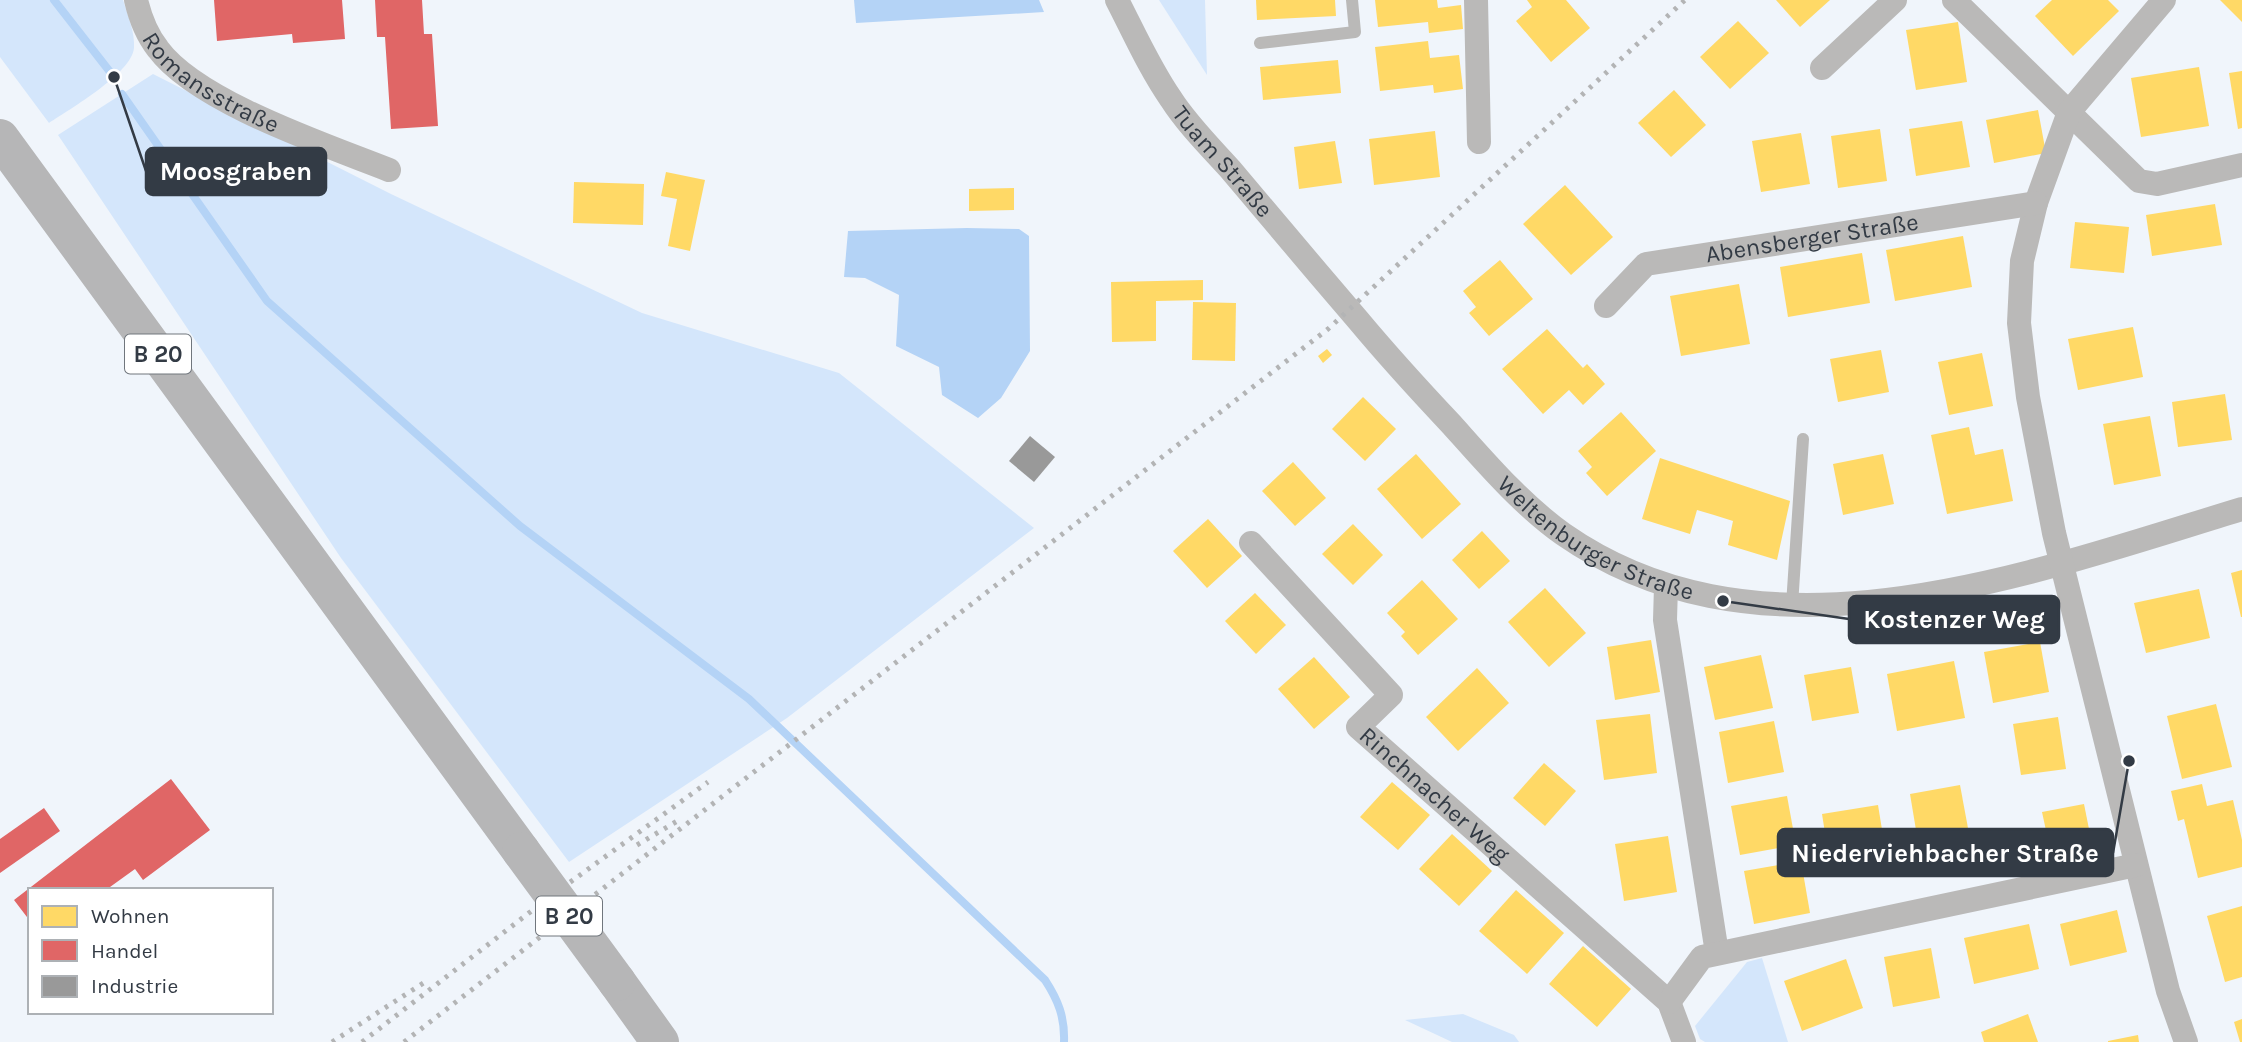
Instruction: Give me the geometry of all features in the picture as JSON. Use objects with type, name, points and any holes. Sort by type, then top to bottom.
[{"type":"highway","name":"B 20","points":[[0,138],[660,1042]]},
{"type":"street","name":"Romansstraße","points":[[136,0],[140,17],[158,50],[232,106],[389,170]]},
{"type":"street","name":"Tuam Straße","points":[[1117,0],[1171,100],[1350,310]]},
{"type":"street","points":[[1476,0],[1479,142]]},
{"type":"street","points":[[1822,68],[1895,0]]},
{"type":"street","points":[[1954,0],[2138,181],[2157,184],[2242,165]]},
{"type":"street","points":[[2164,0],[2069,112],[2036,203],[2022,261],[2019,323],[2028,397],[2061,564],[2168,991],[2186,1042]]},
{"type":"street","name":"Abensberger Straße","points":[[1606,306],[1646,264],[2036,203]]},
{"type":"street","name":"Weltenburger Straße","points":[[1350,310],[1501,480],[1551,524],[1608,561],[1666,586],[1728,599],[1792,605],[1926,596],[2061,564],[2242,509]]},
{"type":"street","name":"Rinchnacher Weg","points":[[1251,543],[1391,695],[1358,727],[1669,1002],[1684,1042]]},
{"type":"street","points":[[1666,586],[1665,620],[1717,953]]},
{"type":"street","points":[[1669,1002],[1702,957],[2136,865]]},
{"type":"lane","points":[[1260,43],[1355,32],[1352,0]]},
{"type":"lane","points":[[1792,605],[1803,439]]},
{"type":"shaded area","points":[[0,0],[123,0],[133,36],[131,58],[99,90],[49,123],[0,57]]},
{"type":"shaded area","points":[[1159,0],[1205,0],[1207,75]]},
{"type":"shaded area","points":[[153,74],[391,194],[642,313],[839,373],[1034,528],[787,718],[569,862],[341,558],[58,135]]},
{"type":"shaded area","points":[[1762,958],[1788,1042],[1705,1042],[1700,1039],[1695,1026],[1747,962]]},
{"type":"shaded area","points":[[1463,1014],[1514,1035],[1519,1042],[1452,1042],[1405,1020]]},
{"type":"water","points":[[854,0],[1039,0],[1044,12],[856,23]]},
{"type":"water","points":[[1019,229],[1029,236],[1030,351],[1001,398],[978,418],[942,395],[939,367],[896,346],[899,295],[865,278],[844,277],[848,231]]},
{"type":"building: Wohnen","points":[[1256,0],[1335,0],[1336,16],[1257,20]]},
{"type":"building: Wohnen","points":[[1375,0],[1437,0],[1438,8],[1461,5],[1463,29],[1429,33],[1428,22],[1378,27]]},
{"type":"building: Wohnen","points":[[1527,0],[1566,0],[1590,28],[1551,62],[1516,21],[1532,7]]},
{"type":"building: Wohnen","points":[[1776,0],[1830,0],[1800,27]]},
{"type":"building: Wohnen","points":[[2052,0],[2108,0],[2119,11],[2073,56],[2035,16]]},
{"type":"building: Wohnen","points":[[2220,0],[2242,0],[2242,22]]},
{"type":"building: Wohnen","points":[[1738,21],[1769,53],[1730,89],[1700,57]]},
{"type":"building: Wohnen","points":[[1958,22],[1967,82],[1916,90],[1906,30]]},
{"type":"building: Wohnen","points":[[1428,41],[1430,58],[1459,55],[1463,89],[1434,93],[1433,85],[1380,91],[1375,47]]},
{"type":"building: Wohnen","points":[[1338,60],[1341,93],[1263,100],[1260,67]]},
{"type":"building: Wohnen","points":[[2199,67],[2209,126],[2141,137],[2131,78]]},
{"type":"building: Wohnen","points":[[2242,71],[2242,128],[2238,129],[2229,73]]},
{"type":"building: Wohnen","points":[[1674,90],[1706,125],[1671,157],[1638,123]]},
{"type":"building: Wohnen","points":[[2038,110],[2046,153],[1994,163],[1986,120]]},
{"type":"building: Wohnen","points":[[1962,121],[1970,167],[1916,176],[1909,129]]},
{"type":"building: Wohnen","points":[[1880,129],[1887,181],[1838,188],[1831,136]]},
{"type":"building: Wohnen","points":[[1435,131],[1440,177],[1374,185],[1369,139]]},
{"type":"building: Wohnen","points":[[1801,133],[1810,184],[1761,192],[1752,141]]},
{"type":"building: Wohnen","points":[[1335,141],[1342,183],[1299,189],[1294,147]]},
{"type":"building: Wohnen","points":[[666,172],[705,180],[690,251],[668,246],[677,199],[661,196]]},
{"type":"building: Wohnen","points":[[574,182],[644,184],[643,225],[573,223]]},
{"type":"building: Wohnen","points":[[1565,185],[1613,237],[1571,275],[1523,224]]},
{"type":"building: Wohnen","points":[[1014,188],[1014,210],[969,211],[969,189]]},
{"type":"building: Wohnen","points":[[2215,204],[2222,245],[2152,256],[2146,215]]},
{"type":"building: Wohnen","points":[[2075,222],[2129,227],[2124,273],[2070,268]]},
{"type":"building: Wohnen","points":[[1963,236],[1972,287],[1895,301],[1886,250]]},
{"type":"building: Wohnen","points":[[1862,253],[1870,303],[1788,317],[1780,267]]},
{"type":"building: Wohnen","points":[[1500,260],[1533,299],[1489,336],[1469,313],[1476,307],[1463,291]]},
{"type":"building: Wohnen","points":[[1203,280],[1203,300],[1156,301],[1156,341],[1112,342],[1111,282]]},
{"type":"building: Wohnen","points":[[1739,284],[1750,344],[1681,356],[1670,296]]},
{"type":"building: Wohnen","points":[[1193,302],[1236,303],[1235,361],[1192,360]]},
{"type":"building: Wohnen","points":[[2133,327],[2143,377],[2078,390],[2068,339]]},
{"type":"building: Wohnen","points":[[1547,329],[1583,368],[1587,364],[1605,384],[1583,405],[1569,390],[1543,414],[1502,369]]},
{"type":"building: Wohnen","points":[[1327,349],[1332,355],[1323,363],[1318,356]]},
{"type":"building: Wohnen","points":[[1881,350],[1889,392],[1838,402],[1830,359]]},
{"type":"building: Wohnen","points":[[1982,353],[1993,406],[1949,415],[1938,362]]},
{"type":"building: Wohnen","points":[[2225,394],[2232,440],[2178,447],[2172,402]]},
{"type":"building: Wohnen","points":[[1363,397],[1396,429],[1365,461],[1332,429]]},
{"type":"building: Wohnen","points":[[1621,412],[1656,451],[1607,496],[1586,473],[1592,467],[1578,451]]},
{"type":"building: Wohnen","points":[[2150,416],[2161,476],[2114,485],[2103,424]]},
{"type":"building: Wohnen","points":[[1969,427],[1975,455],[2003,449],[2013,501],[1947,514],[1931,435]]},
{"type":"building: Wohnen","points":[[1416,454],[1461,504],[1422,539],[1377,489]]},
{"type":"building: Wohnen","points":[[1883,454],[1894,504],[1843,515],[1833,464]]},
{"type":"building: Wohnen","points":[[1660,458],[1790,501],[1777,560],[1728,545],[1733,521],[1714,515],[1697,510],[1690,534],[1642,519]]},
{"type":"building: Wohnen","points":[[1293,462],[1326,498],[1295,526],[1262,491]]},
{"type":"building: Wohnen","points":[[1208,519],[1242,556],[1207,588],[1173,551]]},
{"type":"building: Wohnen","points":[[1353,524],[1383,555],[1353,585],[1322,554]]},
{"type":"building: Wohnen","points":[[1482,531],[1510,561],[1479,589],[1452,560]]},
{"type":"building: Wohnen","points":[[2242,570],[2242,617],[2241,617],[2231,573]]},
{"type":"building: Wohnen","points":[[1422,580],[1458,619],[1418,655],[1401,636],[1405,632],[1387,613]]},
{"type":"building: Wohnen","points":[[1545,588],[1586,633],[1549,667],[1508,622]]},
{"type":"building: Wohnen","points":[[2199,589],[2210,638],[2146,653],[2134,603]]},
{"type":"building: Wohnen","points":[[1255,593],[1286,625],[1256,654],[1225,621]]},
{"type":"building: Wohnen","points":[[1651,640],[1660,692],[1615,700],[1607,647]]},
{"type":"building: Wohnen","points":[[2040,642],[2049,692],[1993,703],[1984,652]]},
{"type":"building: Wohnen","points":[[1761,655],[1773,708],[1715,720],[1704,667]]},
{"type":"building: Wohnen","points":[[1314,657],[1350,697],[1314,729],[1278,689]]},
{"type":"building: Wohnen","points":[[1954,661],[1965,718],[1897,731],[1887,674]]},
{"type":"building: Wohnen","points":[[1851,667],[1859,713],[1812,721],[1804,675]]},
{"type":"building: Wohnen","points":[[1477,668],[1509,703],[1458,751],[1426,717]]},
{"type":"building: Wohnen","points":[[2216,704],[2232,767],[2182,779],[2167,716]]},
{"type":"building: Wohnen","points":[[1650,714],[1657,773],[1604,780],[1596,720]]},
{"type":"building: Wohnen","points":[[2058,717],[2066,769],[2021,775],[2013,724]]},
{"type":"building: Wohnen","points":[[1774,721],[1784,772],[1728,783],[1719,732]]},
{"type":"building: Wohnen","points":[[1544,763],[1576,791],[1545,826],[1513,798]]},
{"type":"building: Wohnen","points":[[1392,782],[1430,815],[1398,850],[1360,817]]},
{"type":"building: Wohnen","points":[[2202,784],[2207,806],[2233,800],[2242,840],[2242,867],[2198,878],[2184,819],[2178,821],[2171,791]]},
{"type":"building: Wohnen","points":[[1960,785],[1970,839],[1919,848],[1910,794]]},
{"type":"building: Wohnen","points":[[1787,796],[1796,845],[1740,855],[1731,806]]},
{"type":"building: Wohnen","points":[[2084,804],[2093,849],[2052,858],[2042,812]]},
{"type":"building: Wohnen","points":[[1878,805],[1885,848],[1829,858],[1822,814]]},
{"type":"building: Wohnen","points":[[1452,834],[1492,871],[1459,906],[1419,869]]},
{"type":"building: Wohnen","points":[[1668,836],[1677,892],[1624,901],[1615,844]]},
{"type":"building: Wohnen","points":[[1801,861],[1810,913],[1754,924],[1744,871]]},
{"type":"building: Wohnen","points":[[1516,890],[1564,933],[1527,974],[1479,931]]},
{"type":"building: Wohnen","points":[[2242,906],[2242,977],[2225,982],[2207,916]]},
{"type":"building: Wohnen","points":[[2117,910],[2127,952],[2070,966],[2060,924]]},
{"type":"building: Wohnen","points":[[2029,924],[2039,969],[1974,984],[1964,938]]},
{"type":"building: Wohnen","points":[[1583,946],[1631,989],[1597,1027],[1549,984]]},
{"type":"building: Wohnen","points":[[1931,948],[1940,998],[1893,1007],[1884,957]]},
{"type":"building: Wohnen","points":[[1846,959],[1863,1008],[1802,1031],[1784,981]]},
{"type":"building: Wohnen","points":[[2028,1014],[2038,1042],[1984,1042],[1981,1032]]},
{"type":"building: Wohnen","points":[[2242,1019],[2242,1042],[2240,1042],[2234,1022]]},
{"type":"building: Wohnen","points":[[2138,1035],[2139,1042],[2108,1042],[2108,1041]]},
{"type":"building: Handel","points":[[214,0],[342,0],[345,39],[293,43],[292,34],[217,41]]},
{"type":"building: Handel","points":[[375,0],[422,0],[424,34],[432,34],[438,126],[391,129],[385,37],[377,37]]},
{"type":"building: Handel","points":[[171,779],[210,830],[143,880],[135,869],[111,888],[30,888]]},
{"type":"building: Handel","points":[[44,808],[60,831],[0,873],[0,839]]},
{"type":"building: Handel","points":[[28,889],[28,918],[14,900]]},
{"type":"building: Industrie","points":[[1030,436],[1055,457],[1034,482],[1009,461]]},
{"type":"waterway","points":[[54,0],[114,77]]},
{"type":"waterway","points":[[122,94],[267,301],[520,526],[749,699],[1045,980],[1060,1009],[1064,1042]]},
{"type":"railway","points":[[404,1042],[1328,329],[1685,0]]},
{"type":"railway","points":[[362,1042],[547,899],[708,782]]},
{"type":"railway","points":[[637,845],[679,820]]},
{"type":"railway","points":[[332,1042],[425,982]]},
{"type":"place","name":"Moosgraben","points":[[114,77]]},
{"type":"place","name":"Kostenzer Weg","points":[[1723,601]]},
{"type":"place","name":"Niederviehbacher Straße","points":[[2129,761]]}]
